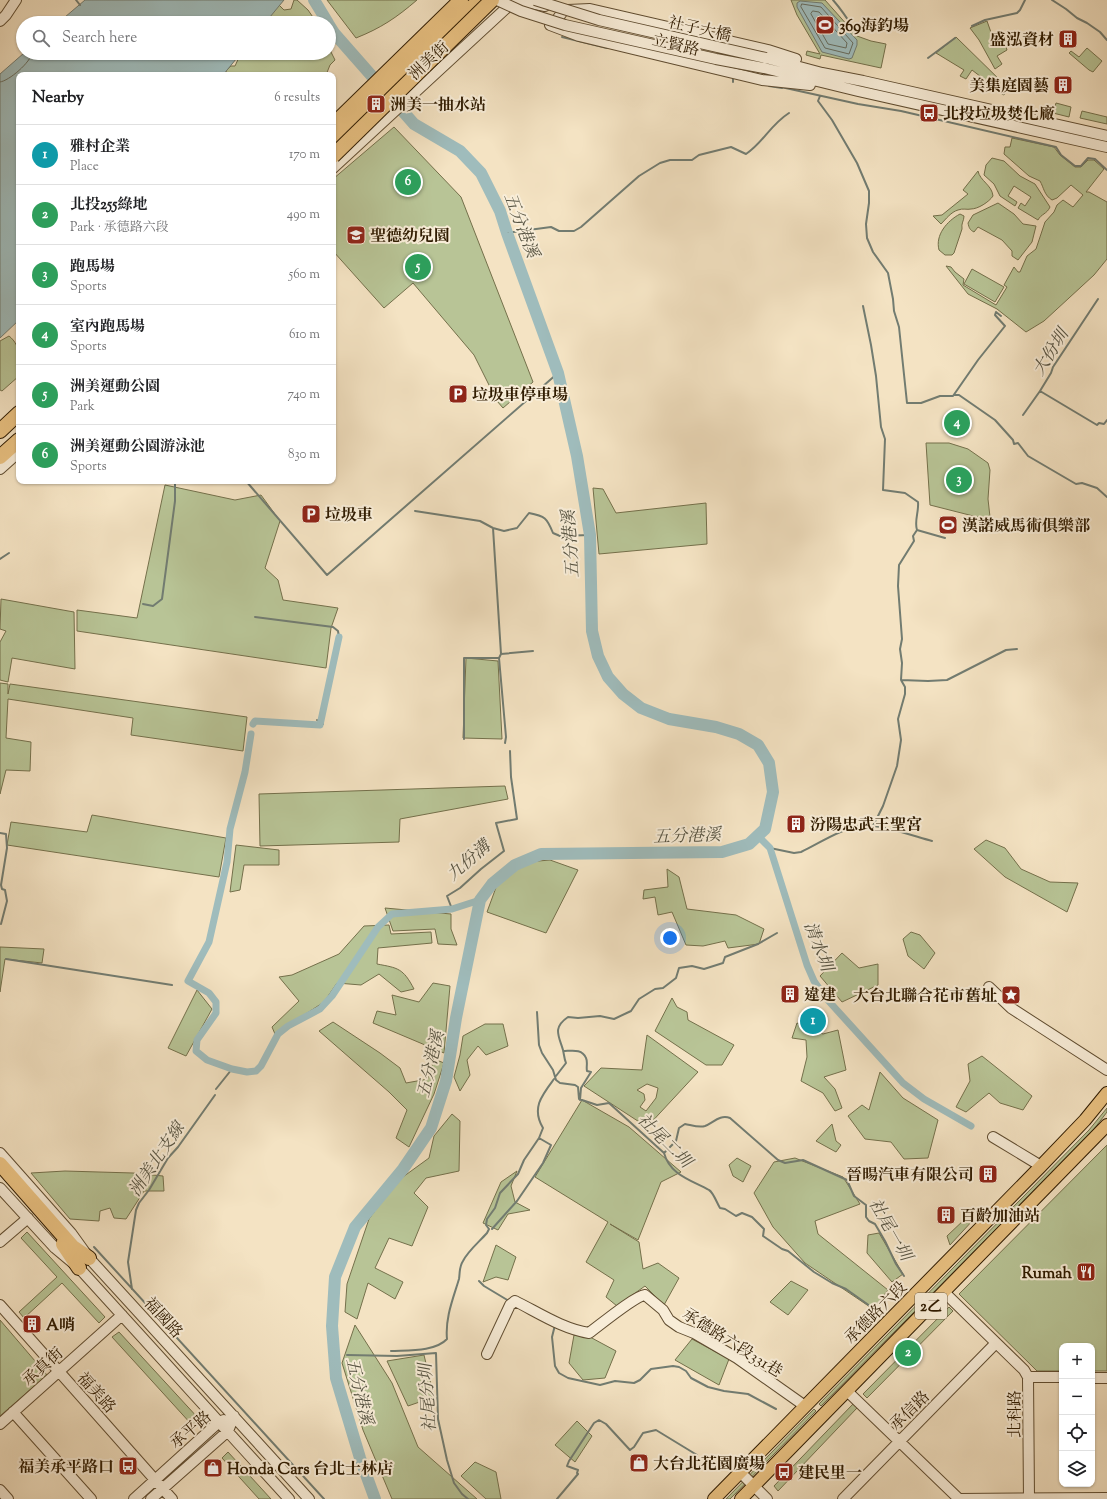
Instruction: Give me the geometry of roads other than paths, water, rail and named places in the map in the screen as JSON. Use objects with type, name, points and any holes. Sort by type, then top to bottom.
[{"type":"highway","points":[[336,122],[461,0]]},
{"type":"highway","points":[[336,138],[469,9],[486,0]]},
{"type":"highway","points":[[336,153],[492,0]]},
{"type":"highway","points":[[454,23],[472,10],[486,5],[509,2]]},
{"type":"highway","points":[[0,431],[16,416]]},
{"type":"highway","points":[[0,457],[16,443]]},
{"type":"highway","points":[[0,1164],[73,1247],[90,1258]]},
{"type":"highway","points":[[0,1174],[61,1241],[79,1268]]},
{"type":"main road","name":"承德路六段","points":[[714,1499],[1042,1166],[1107,1094]]},
{"type":"main road","name":"2乙","points":[[741,1499],[1107,1125]]},
{"type":"street","points":[[0,21],[16,0]]},
{"type":"street","points":[[486,0],[519,16],[564,30],[669,54],[716,60]]},
{"type":"street","name":"社子大橋","points":[[535,0],[599,20],[765,60]]},
{"type":"street","points":[[551,0],[600,16],[765,60]]},
{"type":"street","name":"社子大橋","points":[[509,2],[521,11],[565,25],[716,60],[765,60]]},
{"type":"street","name":"立賢路","points":[[509,2],[564,10],[590,9],[768,50],[831,70],[845,82]]},
{"type":"street","name":"立賢路","points":[[509,2],[557,27],[579,36],[762,80],[827,87],[845,82]]},
{"type":"street","name":"洲美街","points":[[336,165],[409,98],[509,2]]},
{"type":"street","points":[[557,27],[558,18],[564,10]]},
{"type":"street","name":"立賢路","points":[[765,60],[799,66],[845,82],[918,93],[1107,136]]},
{"type":"street","name":"立賢路","points":[[765,60],[845,82],[916,104],[1107,147]]},
{"type":"street","points":[[916,104],[918,93]]},
{"type":"street","points":[[0,469],[16,455]]},
{"type":"street","points":[[989,987],[1011,1008],[1107,1070]]},
{"type":"street","points":[[993,1137],[1042,1166]]},
{"type":"street","name":"福國路","points":[[0,1153],[71,1233],[90,1258],[309,1499]]},
{"type":"street","name":"福國路","points":[[0,1188],[55,1248],[79,1268],[289,1499]]},
{"type":"street","points":[[0,1242],[28,1218]]},
{"type":"street","name":"北科路","points":[[944,1292],[1028,1377],[1029,1499]]},
{"type":"street","name":"承德路六段331巷","points":[[487,1354],[510,1304],[515,1301],[576,1331],[589,1333],[628,1303],[640,1295],[644,1295],[662,1310],[669,1320],[679,1327],[694,1333],[737,1358],[805,1406]]},
{"type":"street","name":"福美路","points":[[0,1305],[172,1499]]},
{"type":"street","name":"承真街","points":[[0,1424],[122,1315]]},
{"type":"street","name":"承信路","points":[[843,1499],[996,1343]]},
{"type":"street","points":[[1028,1377],[1059,1377]]},
{"type":"street","points":[[1095,1378],[1107,1378]]},
{"type":"street","points":[[847,1391],[959,1499],[1107,1498]]},
{"type":"street","points":[[13,1412],[91,1499]]},
{"type":"street","name":"承平路","points":[[134,1499],[219,1422],[234,1416]]},
{"type":"street","name":"承平路","points":[[151,1499],[228,1431],[234,1416]]},
{"type":"street","points":[[740,1472],[767,1499]]},
{"type":"street","points":[[0,1490],[8,1499]]},
{"type":"water","points":[[85,0],[284,0],[271,16],[66,16]]},
{"type":"water","name":"369海釣場","points":[[800,1],[822,3],[857,40],[857,45],[852,58],[849,59],[822,52],[797,7],[797,3]]},
{"type":"water","points":[[16,60],[235,60],[225,72],[16,72],[16,323],[0,338],[0,74]]},
{"type":"waterway","points":[[76,0],[80,5]]},
{"type":"waterway","name":"五分港溪","points":[[314,0],[324,16]]},
{"type":"waterway","points":[[833,0],[856,32]]},
{"type":"waterway","points":[[972,26],[985,20],[1017,13],[1025,0]]},
{"type":"waterway","points":[[1052,0],[1100,32],[1107,40]]},
{"type":"waterway","name":"五分港溪","points":[[336,35],[414,124],[460,151],[481,173],[500,211],[558,373],[577,456],[590,535],[592,631],[598,656],[608,677],[623,694],[641,708],[669,719],[716,727],[739,734],[758,745],[769,763],[773,792],[765,829],[749,844],[722,852],[541,854],[515,865],[492,884],[480,900],[456,1018],[446,1081],[431,1128],[403,1169],[355,1227],[335,1277],[332,1326],[336,1378],[360,1458],[375,1499]]},
{"type":"waterway","points":[[562,37],[607,48]]},
{"type":"waterway","points":[[928,58],[955,38]]},
{"type":"waterway","points":[[733,82],[733,78],[735,78]]},
{"type":"waterway","points":[[769,86],[782,88]]},
{"type":"waterway","points":[[781,87],[858,104],[901,111],[1056,147],[1061,155],[1075,166],[1081,166],[1088,158],[1095,159],[1107,170]]},
{"type":"waterway","points":[[820,96],[818,101],[832,120],[857,163],[869,191],[866,224],[867,238],[873,252],[888,273],[894,311],[899,327],[907,403],[921,403],[940,396],[953,396],[978,360],[1005,326],[995,315],[996,312],[1001,316]]},
{"type":"waterway","points":[[507,233],[551,227],[559,231],[574,231],[581,227],[639,176],[660,163],[670,160],[692,160],[699,155],[731,147],[746,154],[752,150],[777,123],[789,113]]},
{"type":"waterway","name":"大份圳","points":[[1098,299],[1053,367],[1040,391],[1097,425],[1099,423],[1104,424],[1107,420]]},
{"type":"waterway","points":[[863,306],[876,376],[881,427],[885,439],[883,490],[905,493],[918,502],[916,523],[917,530],[913,536],[914,541],[899,565],[898,586],[902,639],[900,649],[902,663],[901,680]]},
{"type":"waterway","points":[[249,484],[327,575],[558,373]]},
{"type":"waterway","points":[[1023,415],[1040,391]]},
{"type":"waterway","points":[[955,395],[959,395],[995,420],[1013,440],[1014,444],[1018,443],[1028,456],[1076,484],[1082,483],[1097,488],[1107,497]]},
{"type":"waterway","points":[[143,604],[153,606],[162,599],[175,501],[175,484]]},
{"type":"waterway","points":[[415,511],[480,521],[493,528],[504,531],[517,528],[529,513],[545,518],[553,533],[560,536],[590,535]]},
{"type":"waterway","points":[[493,528],[501,654],[499,658],[506,737],[505,743]]},
{"type":"waterway","points":[[917,530],[945,538]]},
{"type":"waterway","points":[[0,559],[9,553]]},
{"type":"waterway","points":[[255,617],[333,627],[338,631],[339,637]]},
{"type":"waterway","name":"九份溝","points":[[253,724],[255,721],[320,725],[339,637]]},
{"type":"waterway","points":[[873,826],[883,806],[897,766],[901,740],[898,719],[905,694],[905,687],[901,680],[947,680],[1006,650],[1017,649]]},
{"type":"waterway","points":[[501,654],[533,651]]},
{"type":"waterway","points":[[464,739],[464,658],[499,658]]},
{"type":"waterway","name":"九份溝","points":[[317,720],[323,724]]},
{"type":"waterway","points":[[251,734],[245,772],[230,829],[227,862],[209,942],[188,981],[209,993],[216,1002],[216,1013],[197,1040],[196,1051],[207,1060],[232,1069],[247,1072],[256,1071],[261,1066],[278,1034],[288,1026],[320,1009],[332,996],[378,927],[392,914],[452,909],[480,900]]},
{"type":"waterway","name":"九份溝","points":[[452,909],[447,896],[460,888],[504,851],[496,823],[517,819],[511,777],[510,751]]},
{"type":"waterway","points":[[770,848],[794,853],[801,852],[850,828],[865,825],[905,833],[932,841]]},
{"type":"waterway","points":[[0,833],[6,834],[7,848],[1,885],[2,889],[5,890],[7,901],[1,924]]},
{"type":"waterway","name":"清水圳","points":[[758,836],[770,848],[807,965],[814,981],[825,997],[903,1083],[924,1099],[971,1126]]},
{"type":"waterway","points":[[556,1076],[566,1063],[558,1029],[563,1021],[568,1017],[578,1018],[600,1016],[614,1019],[631,1011],[639,999],[655,989],[663,988],[676,978],[679,968],[692,966],[704,969],[723,963],[725,957],[758,944],[777,933]]},
{"type":"waterway","points":[[6,959],[172,985]]},
{"type":"waterway","name":"社尾二圳","points":[[537,1012],[539,1045],[542,1053],[553,1070],[556,1080],[560,1083],[575,1085],[578,1087],[579,1099],[597,1105],[609,1103],[664,1153],[671,1167],[676,1172],[710,1191],[720,1208],[725,1209],[736,1216],[742,1213],[752,1217],[764,1229],[763,1236],[782,1249],[788,1251],[814,1272],[832,1283],[846,1289],[870,1306]]},
{"type":"waterway","points":[[563,1051],[579,1051],[587,1060],[587,1071],[591,1072],[581,1088],[580,1100]]},
{"type":"waterway","name":"洲美北支線","points":[[216,1089],[232,1069]]},
{"type":"waterway","points":[[391,1351],[428,1348],[442,1343],[447,1339],[448,1316],[462,1263],[465,1257],[487,1233],[489,1229],[486,1225],[487,1219],[495,1208],[500,1193],[518,1174],[524,1160],[539,1138],[543,1128],[538,1114],[538,1108],[542,1096],[554,1079]]},
{"type":"waterway","name":"洲美北支線","points":[[132,1289],[128,1262],[136,1210],[168,1158],[178,1147],[215,1095]]},
{"type":"waterway","name":"社尾一圳","points":[[664,1153],[676,1141],[679,1128],[685,1124],[703,1127],[720,1118],[730,1118],[778,1160],[785,1163],[803,1160],[847,1180],[854,1196],[866,1205],[866,1217],[869,1221],[875,1224],[904,1276]]},
{"type":"waterway","points":[[492,1229],[517,1201],[543,1163],[551,1145],[539,1138]]},
{"type":"waterway","points":[[94,1247],[324,1499]]},
{"type":"waterway","points":[[479,1281],[484,1286],[509,1301]]},
{"type":"waterway","points":[[555,1325],[552,1337],[555,1366],[559,1373],[568,1378],[600,1385],[615,1381],[634,1383],[640,1380],[651,1369],[673,1366],[679,1367],[686,1371],[691,1378],[708,1387],[748,1394],[776,1409]]},
{"type":"waterway","name":"社尾分圳","points":[[347,1355],[397,1356],[436,1353],[438,1419],[447,1460],[454,1483],[462,1494],[468,1499]]},
{"type":"waterway","points":[[557,1499],[578,1474],[578,1470],[567,1466],[569,1461],[594,1423],[599,1420],[606,1424],[630,1450],[634,1447],[643,1433],[656,1430],[697,1455]]},
{"type":"place","name":"369海釣場","points":[[825,25]]},
{"type":"place","name":"盛泓資材","points":[[1068,39]]},
{"type":"place","name":"美集庭園藝","points":[[1063,85]]},
{"type":"place","name":"洲美一抽水站","points":[[376,104]]},
{"type":"place","name":"北投垃圾焚化廠","points":[[929,113]]},
{"type":"place","name":"洲美運動公園游泳池","points":[[408,182]]},
{"type":"place","name":"聖德幼兒園","points":[[356,235]]},
{"type":"place","name":"洲美運動公園","points":[[418,267]]},
{"type":"place","name":"垃圾車停車場","points":[[458,394]]},
{"type":"place","name":"室內跑馬場","points":[[957,423]]},
{"type":"place","name":"跑馬場","points":[[959,480]]},
{"type":"place","name":"垃圾車","points":[[311,514]]},
{"type":"place","name":"漢諾威馬術俱樂部","points":[[948,525]]},
{"type":"place","name":"汾陽忠武王聖宮","points":[[796,824]]},
{"type":"place","name":"違建","points":[[790,994]]},
{"type":"place","name":"大台北聯合花市舊址","points":[[1011,995]]},
{"type":"place","name":"雅村企業","points":[[813,1021]]},
{"type":"place","name":"晉暘汽車有限公司","points":[[988,1174]]},
{"type":"place","name":"百齡加油站","points":[[946,1215]]},
{"type":"place","name":"Rumah","points":[[1086,1272]]},
{"type":"place","name":"A哨","points":[[32,1324]]},
{"type":"place","name":"北投255綠地","points":[[908,1353]]},
{"type":"place","name":"大台北花園廣場","points":[[639,1463]]},
{"type":"place","name":"福美承平路口","points":[[128,1466]]},
{"type":"place","name":"Honda Cars 台北士林店","points":[[213,1468]]},
{"type":"place","name":"建民里一","points":[[784,1472]]}]
